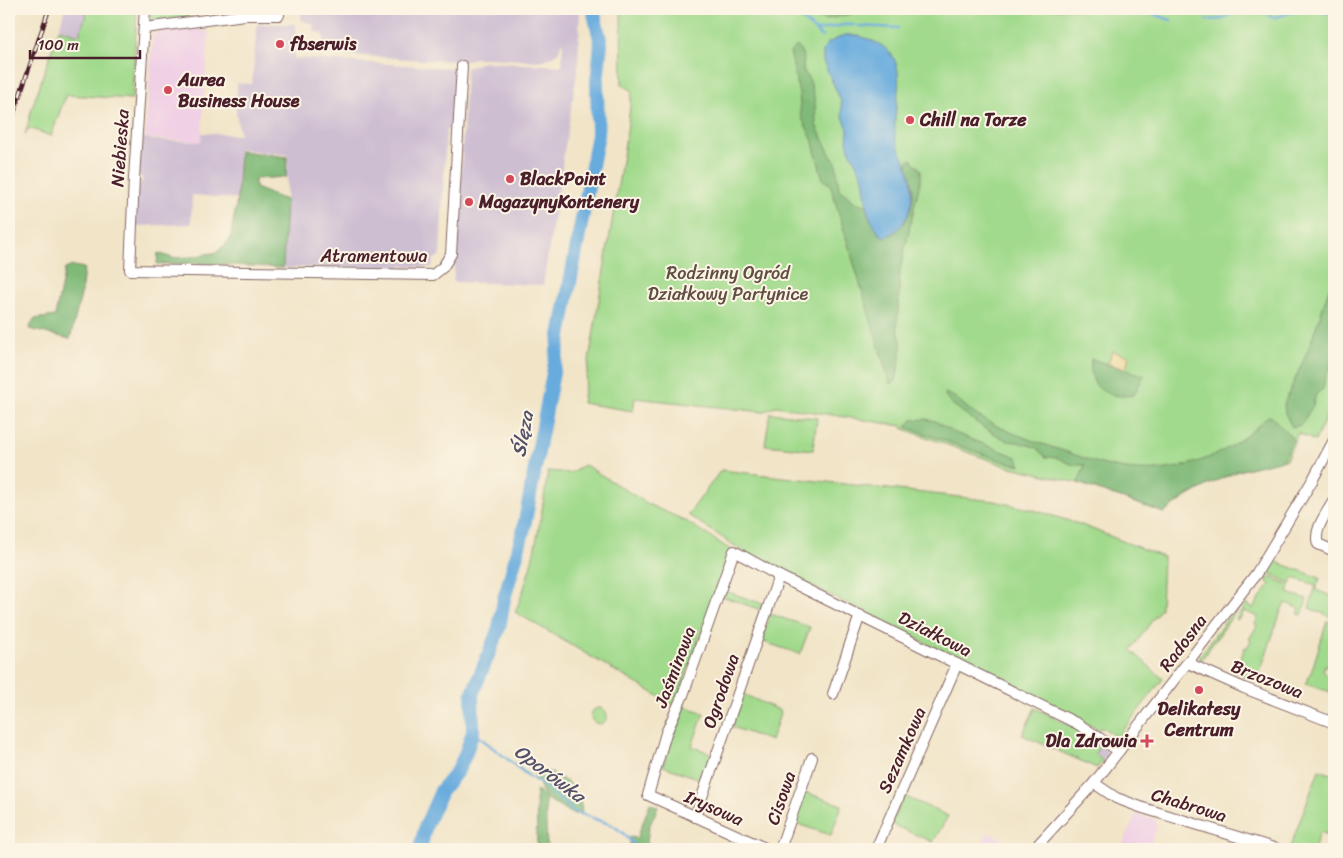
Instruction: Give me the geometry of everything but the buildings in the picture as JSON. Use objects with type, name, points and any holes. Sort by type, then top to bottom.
[{"type":"street","name":"Niebieska","points":[[130,270],[145,9]]},
{"type":"street","points":[[144,28],[245,16],[279,15]]},
{"type":"street","name":"Atramentowa","points":[[130,270],[433,275],[443,267],[451,254],[462,66]]},
{"type":"street","name":"Radosna","points":[[1034,849],[1094,783],[1257,572],[1312,481],[1334,440]]},
{"type":"street","points":[[1334,500],[1319,528],[1316,538],[1318,544],[1334,551]]},
{"type":"street","name":"Działkowa","points":[[734,551],[779,576],[1078,724],[1119,751]]},
{"type":"street","name":"Jaśminowa","points":[[648,795],[666,733],[683,695],[734,551]]},
{"type":"street","name":"Ogrodowa","points":[[695,817],[779,576]]},
{"type":"street","points":[[833,694],[860,615]]},
{"type":"street","name":"Brzozowa","points":[[1188,663],[1244,688],[1334,723]]},
{"type":"street","name":"Sezamkowa","points":[[876,849],[957,664]]},
{"type":"street","name":"Cisowa","points":[[780,849],[812,758]]},
{"type":"street","name":"Chabrowa","points":[[1094,783],[1114,796],[1143,808],[1251,846],[1277,849]]},
{"type":"street","name":"Irysowa","points":[[648,795],[768,849]]},
{"type":"shaded area","points":[[65,9],[88,9],[79,35],[59,29]]},
{"type":"shaded area","points":[[301,9],[580,9],[578,66],[543,285],[453,282],[459,219],[466,68],[483,62],[562,66],[563,40],[558,53],[539,61],[486,58],[475,58],[465,61],[423,60],[323,53],[323,34],[314,31],[314,25],[301,20]]},
{"type":"shaded area","name":"fbserwis","points":[[257,24],[296,24],[294,58],[449,68],[457,74],[455,130],[446,130],[440,255],[433,260],[432,267],[400,266],[394,270],[348,267],[283,268],[288,155],[240,149],[237,199],[192,195],[191,224],[136,226],[136,190],[143,179],[137,173],[140,137],[153,140],[201,142],[202,133],[240,135],[236,113],[237,83],[252,84]]},
{"type":"shaded area","points":[[200,28],[201,31],[209,32],[201,142],[145,138],[153,34],[167,29]]},
{"type":"shaded area","points":[[1100,745],[1107,750],[1107,756],[1103,761],[1095,754]]},
{"type":"shaded area","points":[[1136,814],[1155,819],[1157,828],[1147,849],[1121,849]]},
{"type":"shaded area","points":[[988,833],[1019,849],[983,849],[985,846],[982,842]]},
{"type":"green space","points":[[88,9],[137,9],[132,99],[66,95],[51,136],[29,128],[25,135],[32,108],[59,29],[79,35]]},
{"type":"green space","points":[[150,9],[227,9],[155,23],[150,17]]},
{"type":"green space","name":"Rodzinny Ogród Działkowy Partynice","points":[[621,9],[1334,9],[1334,399],[1315,441],[1298,433],[1286,460],[1253,467],[1222,478],[1192,494],[1164,513],[1078,483],[1003,465],[904,429],[902,426],[776,406],[763,412],[635,398],[633,411],[582,403],[627,131],[632,90],[622,85]]},
{"type":"green space","points":[[811,9],[858,9],[851,14],[824,20]]},
{"type":"green space","points":[[797,46],[804,57],[803,70],[810,81],[815,102],[816,125],[831,156],[836,162],[839,189],[855,202],[866,205],[870,218],[879,234],[889,235],[903,225],[908,215],[913,192],[908,161],[911,159],[921,170],[921,178],[900,270],[897,329],[901,340],[901,352],[896,381],[890,384],[830,184],[823,180],[812,139],[801,116],[799,94],[790,52]]},
{"type":"green space","points":[[240,151],[287,157],[286,177],[255,179],[255,188],[286,200],[283,268],[201,263],[157,264],[158,253],[173,258],[191,257],[217,252],[230,240],[237,200]]},
{"type":"green space","points":[[73,266],[84,268],[81,295],[70,339],[29,329],[34,319],[55,316],[65,269]]},
{"type":"green space","points":[[1334,275],[1334,360],[1325,378],[1323,389],[1316,394],[1313,405],[1301,425],[1292,427],[1285,413],[1284,404],[1308,350]]},
{"type":"green space","points":[[1091,359],[1144,375],[1134,395],[1108,394],[1101,390],[1093,378]]},
{"type":"green space","points":[[945,393],[957,399],[976,415],[1016,434],[1102,464],[1136,470],[1157,470],[1198,462],[1217,454],[1235,443],[1268,416],[1272,417],[1293,439],[1283,460],[1237,471],[1186,496],[1164,513],[1078,483],[1085,465],[1073,465],[1058,458],[1046,457],[1035,447],[1008,441],[984,428],[953,405]]},
{"type":"green space","points":[[770,413],[817,418],[813,450],[765,445]]},
{"type":"green space","points":[[926,419],[935,421],[953,432],[1017,457],[1021,465],[1005,462],[906,427],[912,420]]},
{"type":"green space","points":[[585,465],[650,505],[684,520],[731,550],[675,706],[515,612],[532,560],[548,471],[570,473]]},
{"type":"green space","points":[[721,470],[994,501],[1034,510],[1079,524],[1163,557],[1161,608],[1131,650],[1163,679],[1117,738],[1104,728],[1097,729],[744,552],[688,515]]},
{"type":"green space","points":[[1274,559],[1277,562],[1320,578],[1316,590],[1334,597],[1334,618],[1309,608],[1316,585],[1293,578],[1291,584],[1269,573],[1264,580],[1260,578],[1201,660],[1199,657],[1270,561]]},
{"type":"green space","points":[[1270,576],[1290,586],[1288,593],[1307,599],[1302,615],[1298,614],[1300,609],[1286,603],[1282,608],[1257,681],[1235,672],[1245,647],[1247,648],[1251,640],[1249,639],[1257,626],[1255,624],[1258,617],[1244,611],[1241,618],[1236,619],[1246,604],[1253,608],[1270,584],[1266,581]]},
{"type":"green space","points":[[723,590],[763,604],[761,610],[721,596]]},
{"type":"green space","points":[[770,614],[810,627],[800,654],[761,641]]},
{"type":"green space","points":[[1327,621],[1334,624],[1334,635],[1331,642],[1334,655],[1332,664],[1325,665],[1323,670],[1327,676],[1334,674],[1334,695],[1328,691],[1305,684],[1311,673]]},
{"type":"green space","points":[[743,694],[781,711],[771,741],[732,727]]},
{"type":"green space","points":[[684,706],[704,713],[692,746],[712,754],[703,780],[663,766]]},
{"type":"green space","points":[[599,708],[607,716],[599,724],[591,716]]},
{"type":"green space","points":[[1035,708],[1080,731],[1100,745],[1095,754],[1103,761],[1097,768],[1022,735]]},
{"type":"green space","points":[[532,770],[551,772],[570,784],[580,798],[582,814],[573,814],[545,798],[547,849],[537,849],[536,790],[545,796]]},
{"type":"green space","points":[[1319,770],[1334,775],[1334,837],[1320,832],[1314,849],[1290,847]]},
{"type":"green space","points":[[804,792],[842,805],[831,835],[794,823]]},
{"type":"green space","points":[[904,796],[948,816],[933,842],[891,824]]},
{"type":"green space","points":[[650,803],[658,807],[649,827],[646,849],[630,849],[630,837],[637,838]]},
{"type":"sand","points":[[1112,351],[1129,356],[1126,369],[1108,364]]},
{"type":"water","points":[[845,35],[853,35],[875,42],[887,50],[894,59],[898,70],[899,82],[895,134],[910,175],[912,196],[911,207],[902,225],[895,232],[885,237],[879,234],[868,214],[863,178],[849,149],[847,141],[848,129],[842,114],[841,101],[823,61],[823,51],[828,43]]},
{"type":"waterway","name":"Ślęza","points":[[420,849],[426,825],[441,791],[458,770],[473,732],[472,695],[499,628],[504,599],[523,532],[598,134],[597,82],[601,44],[593,9]]},
{"type":"waterway","points":[[791,9],[822,37]]},
{"type":"waterway","points":[[1138,9],[1171,20]]},
{"type":"waterway","points":[[1206,20],[1223,19],[1241,9]]},
{"type":"waterway","points":[[1269,15],[1273,18],[1303,11],[1334,14]]},
{"type":"waterway","points":[[815,31],[843,25],[854,25]]},
{"type":"waterway","points":[[859,26],[898,28]]},
{"type":"waterway","name":"Oporówka","points":[[473,732],[547,788],[573,811],[612,825],[622,832],[638,849]]},
{"type":"railway","points":[[9,127],[49,9]]},
{"type":"place","name":"fbserwis","points":[[280,44]]},
{"type":"place","name":"Aurea Business House","points":[[168,90]]},
{"type":"place","name":"Chill na Torze","points":[[910,120]]},
{"type":"place","name":"BlackPoint","points":[[510,179]]},
{"type":"place","name":"MagazynyKontenery","points":[[469,202]]},
{"type":"place","name":"Delikatesy Centrum","points":[[1199,690]]},
{"type":"place","name":"Dla Zdrowia","points":[[1147,741]]}]
